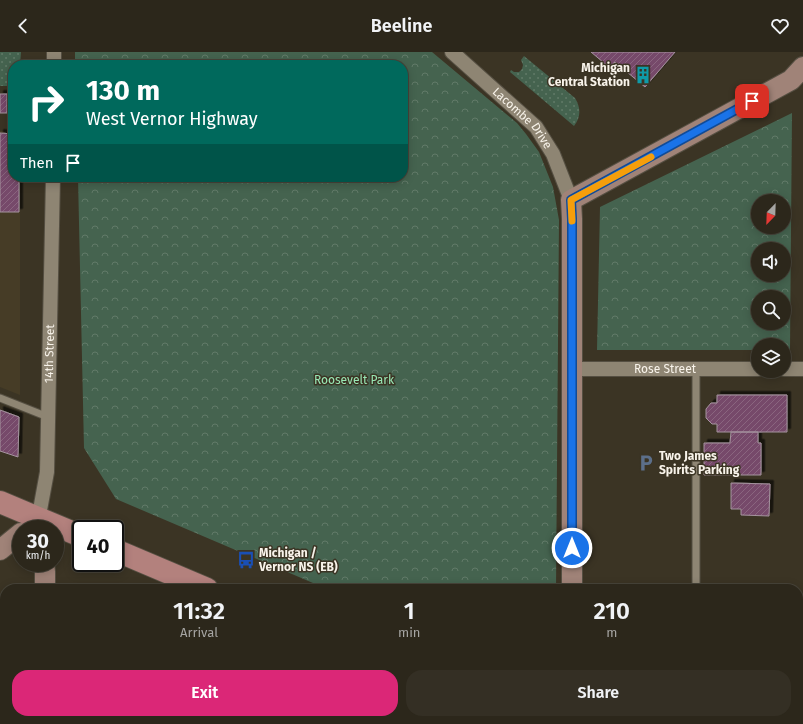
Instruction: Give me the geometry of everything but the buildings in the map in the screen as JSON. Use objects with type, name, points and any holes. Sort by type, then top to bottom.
[{"type":"main road","points":[[0,502],[27,520]]},
{"type":"main road","points":[[124,554],[193,584]]},
{"type":"street","name":"Lacombe Drive","points":[[452,52],[536,128],[553,154],[571,200]]},
{"type":"street","points":[[572,584],[573,369],[571,200],[792,80],[803,67]]},
{"type":"street","name":"14th Street","points":[[37,520],[40,510],[46,472],[53,182]]},
{"type":"street","name":"Rose Street","points":[[573,369],[751,369]]},
{"type":"street","points":[[791,369],[803,369]]},
{"type":"street","points":[[0,550],[12,540]]},
{"type":"street","points":[[45,584],[46,572]]},
{"type":"lane","points":[[696,369],[696,584]]},
{"type":"lane","points":[[0,398],[48,417]]},
{"type":"shaded area","points":[[0,131],[8,131],[8,182],[20,182],[20,395],[0,387]]},
{"type":"green space","points":[[0,52],[21,52],[20,60],[8,60],[8,86],[0,86]]},
{"type":"green space","name":"Roosevelt Park","points":[[75,52],[432,52],[517,123],[539,152],[553,187],[559,220],[556,584],[315,584],[116,499],[84,448],[78,182],[408,182],[408,60],[75,60]]},
{"type":"green space","points":[[524,56],[575,98],[578,105],[579,116],[574,126],[510,72],[511,70],[514,72],[519,72],[522,69],[523,65],[521,60]]},
{"type":"green space","points":[[792,113],[791,232],[791,194],[751,194],[751,234],[791,234],[791,242],[751,242],[751,282],[791,282],[791,290],[751,290],[751,330],[790,330],[790,338],[751,338],[751,350],[597,350],[600,207]]},
{"type":"slow traffic","points":[[572,221],[571,200],[651,157]]},
{"type":"place","name":"Michigan Central Station","points":[[643,75]]},
{"type":"place","name":"Two James Spirits Parking","points":[[646,463]]},
{"type":"place","name":"Michigan / Vernor NS (EB)","points":[[246,560]]},
{"type":"route","points":[[572,548],[571,200],[752,101]]}]
